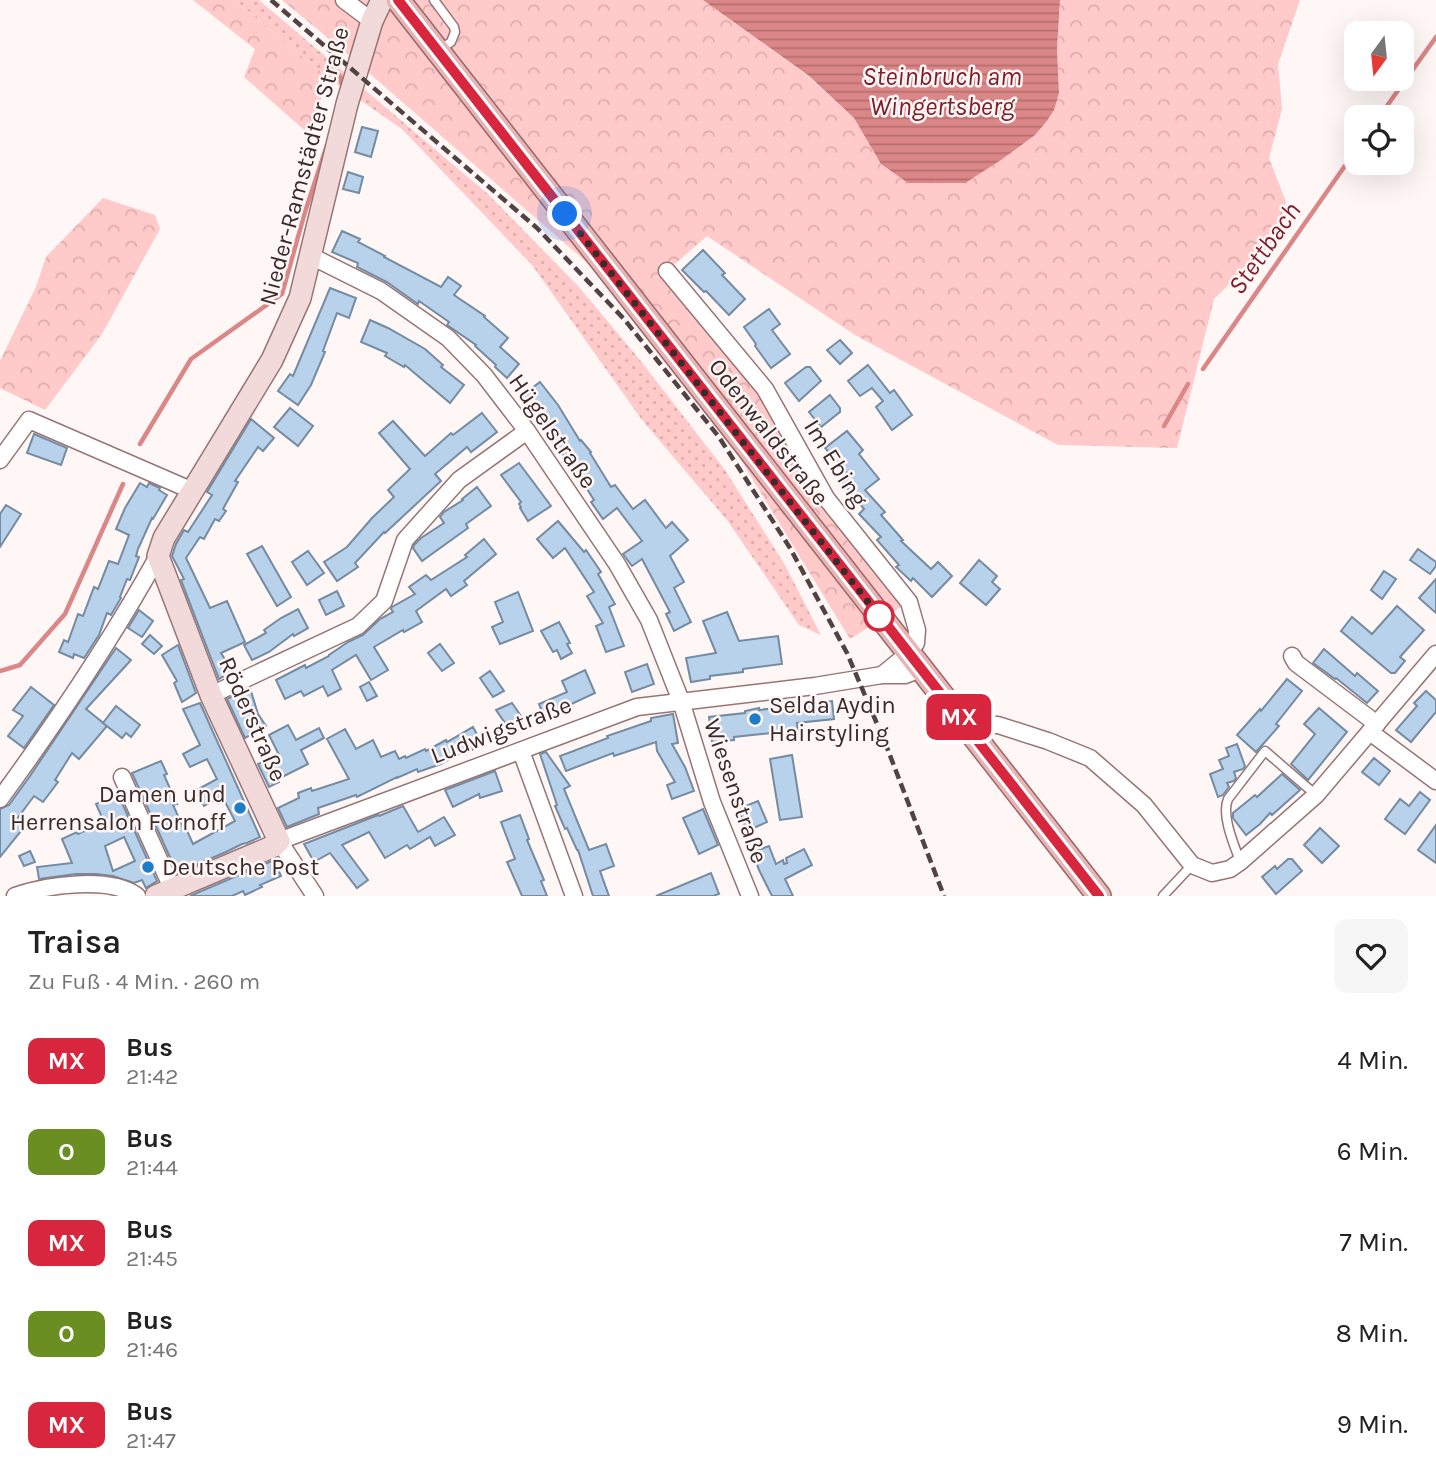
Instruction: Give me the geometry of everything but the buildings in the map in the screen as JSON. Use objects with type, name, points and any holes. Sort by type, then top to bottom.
[{"type":"main road","name":"Odenwaldstraße","points":[[398,0],[1099,896]]},
{"type":"street","points":[[344,0],[372,21]]},
{"type":"street","name":"Nieder-Ramstädter Straße","points":[[0,799],[50,731],[138,592],[158,556],[164,538],[272,360],[300,298],[347,104],[372,21],[382,0]]},
{"type":"street","name":"Hügelstraße","points":[[311,256],[381,291],[448,338],[485,375],[527,431],[617,564],[649,620],[681,701]]},
{"type":"street","name":"Im Ebing","points":[[667,271],[765,389],[827,498],[909,602],[917,633],[914,660]]},
{"type":"street","points":[[0,460],[29,420],[193,491]]},
{"type":"street","points":[[211,695],[358,626],[384,601],[405,540],[459,480],[527,431]]},
{"type":"street","name":"Röderstraße","points":[[158,556],[211,695],[279,841],[315,896]]},
{"type":"street","points":[[970,731],[976,726],[999,725],[1090,758],[1144,805],[1192,865],[1212,873],[1230,869],[1240,862],[1317,795],[1436,654]]},
{"type":"street","points":[[1292,656],[1296,663],[1436,781]]},
{"type":"street","name":"Ludwigstraße","points":[[164,892],[274,846],[279,841],[637,706],[815,686],[882,675],[905,675],[914,660]]},
{"type":"street","name":"Wiesenstraße","points":[[681,701],[712,802],[750,896]]},
{"type":"street","points":[[521,751],[574,896]]},
{"type":"street","points":[[122,777],[164,892]]},
{"type":"street","points":[[15,896],[53,887],[85,885],[123,888],[137,896]]},
{"type":"lane","points":[[434,0],[456,32],[451,42],[439,50]]},
{"type":"lane","points":[[1240,862],[1231,837],[1225,805],[1265,751],[1317,795]]},
{"type":"lane","points":[[1163,896],[1192,865]]},
{"type":"green space","points":[[193,0],[235,0],[327,77],[311,136],[244,77],[255,49]]},
{"type":"green space","points":[[235,0],[259,0],[489,195],[578,286],[640,360],[725,470],[785,565],[821,635],[799,625],[727,520],[642,420],[532,265],[402,129],[327,77]]},
{"type":"green space","points":[[282,0],[703,0],[808,76],[854,118],[881,164],[908,183],[965,183],[1059,93],[1057,49],[1060,0],[1300,0],[1278,64],[1282,109],[1269,158],[1286,202],[1274,241],[1214,299],[1177,448],[1058,445],[855,335],[707,236],[667,271],[765,389],[826,498],[909,602],[850,639],[728,439],[592,267]]},
{"type":"green space","points":[[103,198],[155,215],[160,229],[102,334],[45,410],[0,388],[0,361],[36,287],[46,257]]},
{"type":"water","name":"Steinbruch am Wingertsberg","points":[[703,0],[1060,0],[1057,49],[1059,93],[1054,110],[1035,135],[965,183],[908,183],[881,164],[854,118],[809,76]]},
{"type":"waterway","name":"Stettbach","points":[[1388,105],[1436,37]]},
{"type":"waterway","points":[[340,76],[343,90]]},
{"type":"waterway","points":[[140,444],[191,359],[282,294],[327,145]]},
{"type":"waterway","name":"Stettbach","points":[[1203,369],[1344,167]]},
{"type":"waterway","name":"Stettbach","points":[[1164,426],[1188,384]]},
{"type":"waterway","points":[[0,671],[20,665],[65,614],[123,484]]},
{"type":"railway","points":[[271,0],[537,228],[624,319],[719,437],[790,548],[847,653],[886,745],[944,896]]},
{"type":"bus line","name":"MX","points":[[398,0],[1099,896]]},
{"type":"place","name":"Selda Aydin Hairstyling","points":[[755,719]]},
{"type":"place","name":"Damen und Herrensalon Fornoff","points":[[240,808]]},
{"type":"place","name":"Deutsche Post","points":[[148,867]]},
{"type":"route","points":[[565,214],[879,616]]}]
